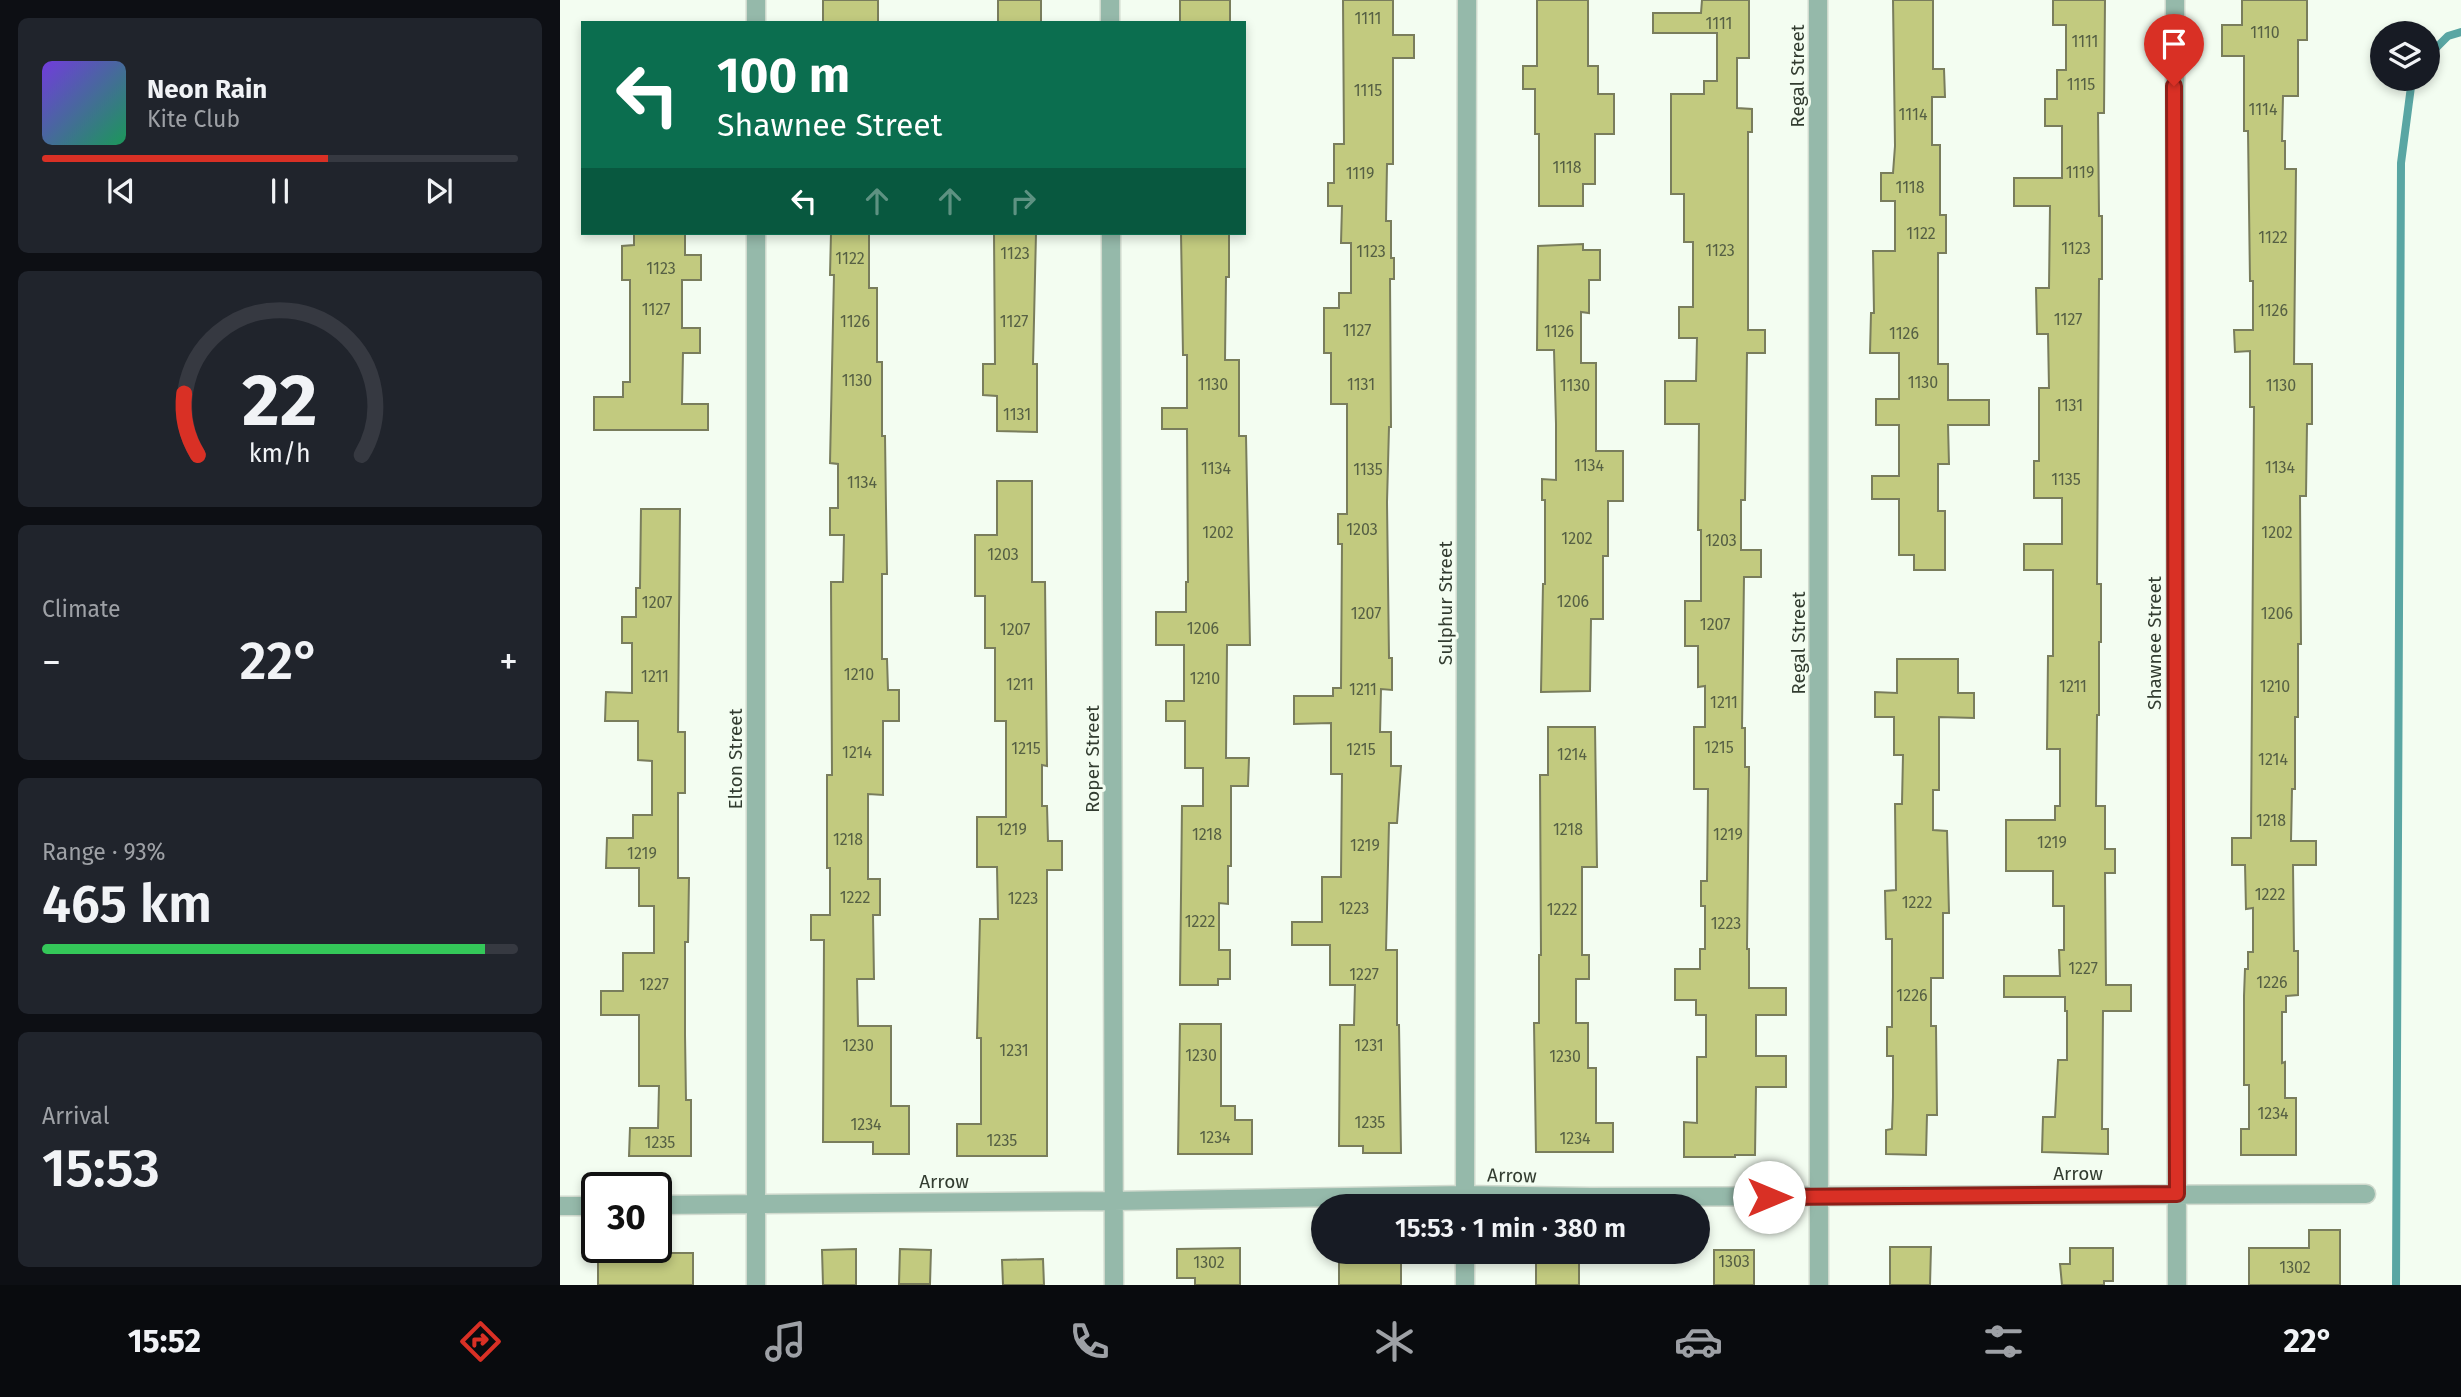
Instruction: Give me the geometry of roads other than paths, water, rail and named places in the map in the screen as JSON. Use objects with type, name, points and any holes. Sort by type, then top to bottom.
[{"type":"street","points":[[755,0],[755,21]]},
{"type":"street","points":[[1110,0],[1110,21]]},
{"type":"street","name":"Sulphur Street","points":[[1465,1194],[1467,0]]},
{"type":"street","name":"Regal Street","points":[[1818,0],[1819,1285]]},
{"type":"street","name":"Shawnee Street","points":[[2175,0],[2177,1285]]},
{"type":"street","name":"Elton Street","points":[[755,235],[756,1285]]},
{"type":"street","name":"Roper Street","points":[[1111,235],[1114,1285]]},
{"type":"street","name":"Arrow","points":[[1710,1198],[2366,1194]]},
{"type":"street","name":"Arrow","points":[[672,1205],[1311,1200]]},
{"type":"street","points":[[560,1206],[581,1206]]},
{"type":"street","points":[[1465,1264],[1465,1285]]},
{"type":"waterway","points":[[2440,44],[2448,36],[2461,32]]},
{"type":"waterway","points":[[2396,1285],[2401,163],[2410,91]]}]
